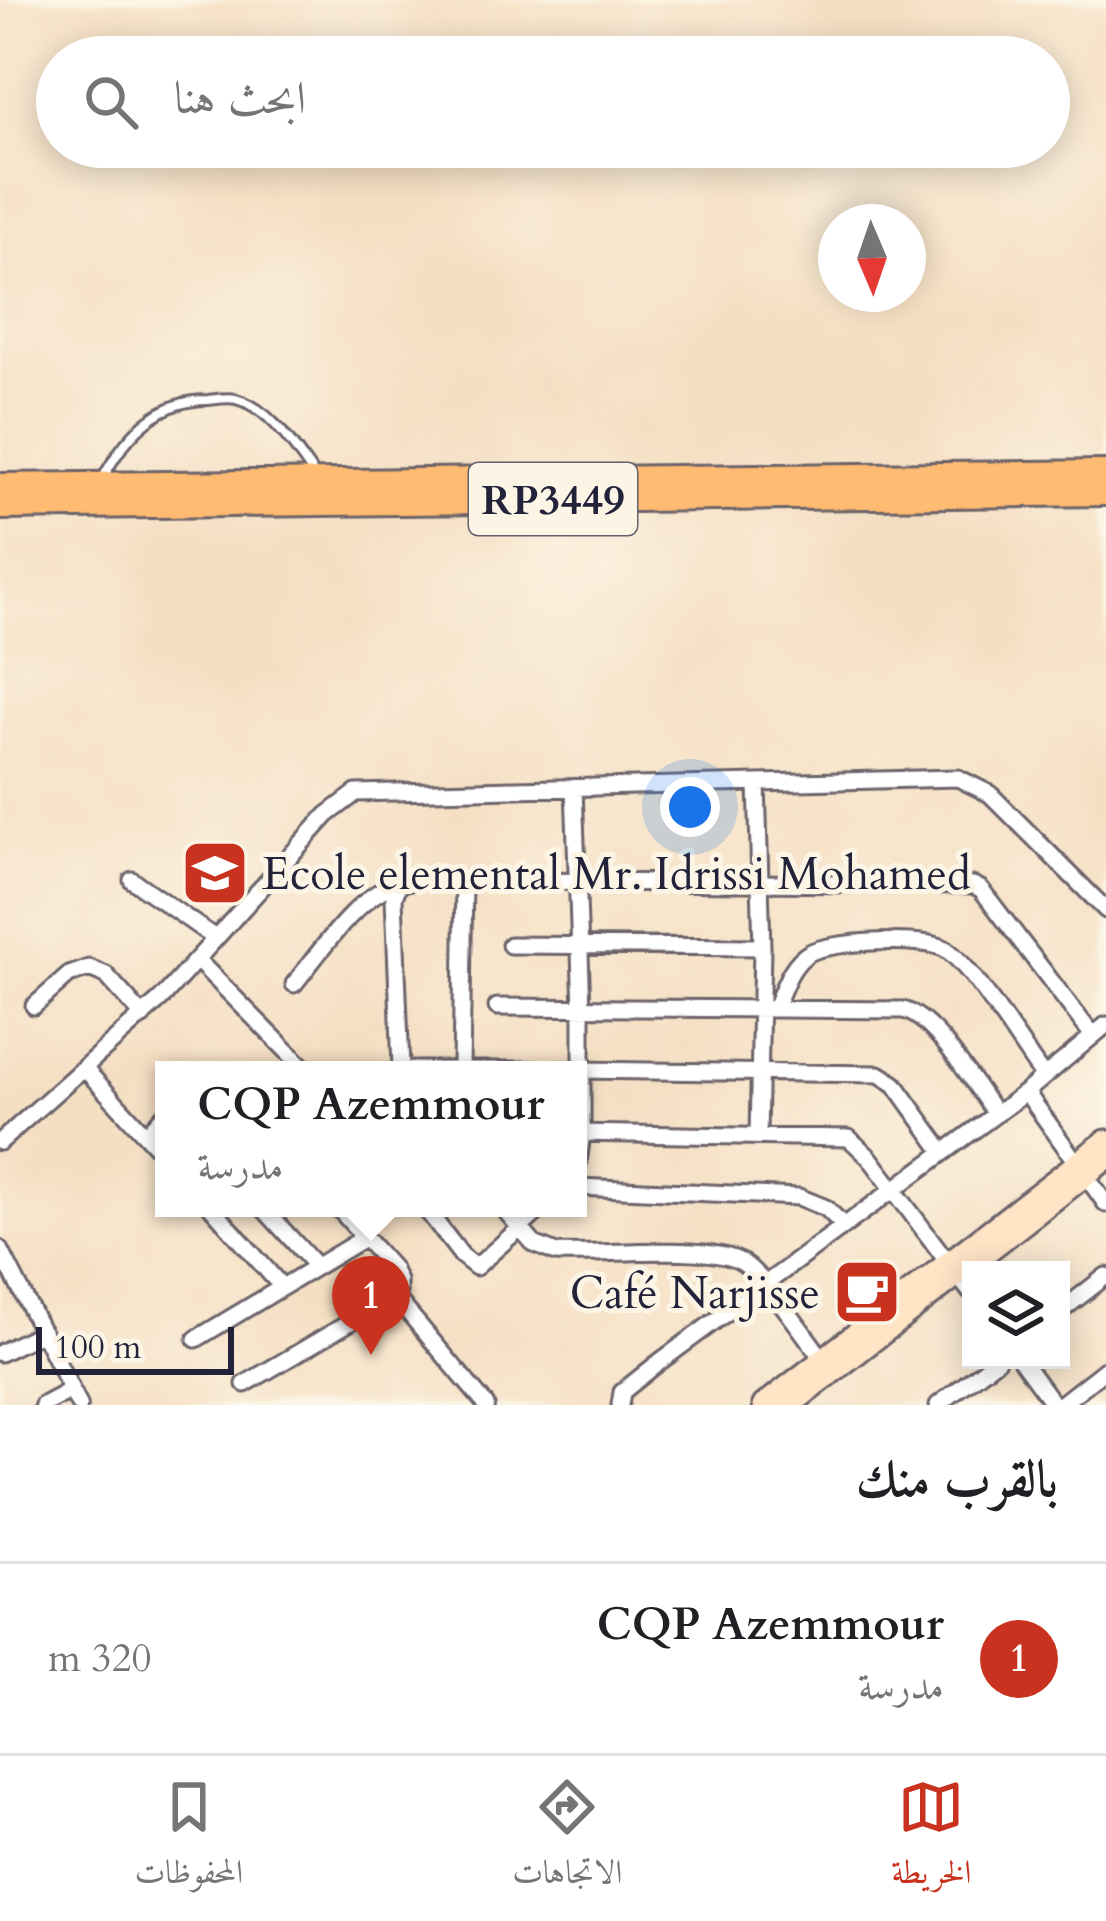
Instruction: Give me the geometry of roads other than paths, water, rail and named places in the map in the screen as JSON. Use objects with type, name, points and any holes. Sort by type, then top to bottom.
[{"type":"highway","name":"RP3449","points":[[0,486],[1106,473]]},
{"type":"highway","name":"RP3449","points":[[0,507],[1106,493]]},
{"type":"main road","points":[[764,1405],[959,1278],[1106,1141]]},
{"type":"main road","points":[[1081,1168],[1106,1159]]},
{"type":"main road","points":[[790,1405],[828,1366]]},
{"type":"street","points":[[0,1142],[143,1016],[337,805],[356,793],[969,781],[990,794],[1106,910]]},
{"type":"street","points":[[757,784],[768,1008],[758,1136]]},
{"type":"street","points":[[574,788],[580,1061]]},
{"type":"street","points":[[132,880],[215,938]]},
{"type":"street","points":[[294,984],[380,890],[422,880],[977,886],[1100,1030],[1025,1092],[633,1383],[620,1394],[620,1405]]},
{"type":"street","points":[[461,1061],[464,882]]},
{"type":"street","points":[[399,884],[394,905],[401,1061]]},
{"type":"street","points":[[768,1008],[796,964],[813,951],[887,943],[937,945],[962,965],[1044,1077]]},
{"type":"street","points":[[510,945],[762,947]]},
{"type":"street","points":[[197,960],[297,1061]]},
{"type":"street","points":[[34,1006],[65,978],[89,968],[106,975],[143,1016]]},
{"type":"street","points":[[497,1007],[914,1012],[995,1113]]},
{"type":"street","points":[[84,1069],[155,1145]]},
{"type":"street","points":[[587,1071],[861,1072],[886,1077],[943,1151]]},
{"type":"street","points":[[1025,1092],[1106,1204]]},
{"type":"street","points":[[146,1135],[155,1125]]},
{"type":"street","points":[[587,1133],[849,1138],[865,1150],[959,1278]]},
{"type":"street","points":[[587,1187],[799,1197],[826,1208],[843,1225]]},
{"type":"street","points":[[220,1217],[283,1286]]},
{"type":"street","points":[[271,1217],[316,1266]]},
{"type":"street","points":[[346,1217],[397,1275],[398,1300],[486,1405]]},
{"type":"street","points":[[432,1217],[474,1267],[532,1217]]},
{"type":"street","points":[[510,1217],[534,1244],[556,1252],[703,1253],[746,1265],[828,1366]]},
{"type":"street","points":[[196,1339],[364,1238]]},
{"type":"street","points":[[0,1249],[7,1280],[43,1332],[75,1398],[43,1405]]},
{"type":"street","points":[[1070,1304],[1106,1276]]},
{"type":"street","points":[[245,1384],[364,1314],[398,1300]]},
{"type":"street","points":[[0,1353],[43,1332]]},
{"type":"street","points":[[938,1405],[985,1369]]},
{"type":"street","points":[[1028,1369],[1057,1405],[1106,1370]]},
{"type":"lane","points":[[99,484],[118,450],[146,421],[168,407],[194,400],[237,399],[287,438],[320,482]]},
{"type":"place","name":"Ecole elemental Mr. Idrissi Mohamed","points":[[215,873]]},
{"type":"place","name":"Café Narjisse","points":[[867,1292]]},
{"type":"place","name":"CQP Azemmour","points":[[371,1355]]}]
